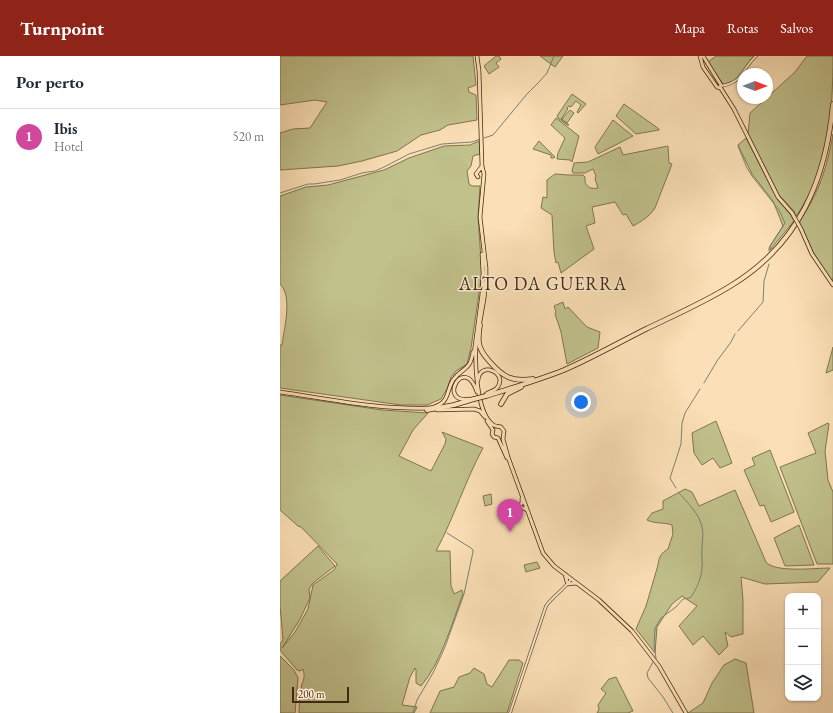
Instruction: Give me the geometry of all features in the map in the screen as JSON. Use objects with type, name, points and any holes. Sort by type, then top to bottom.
[{"type":"highway","points":[[501,404],[504,397],[510,392],[580,363],[710,298],[732,285],[758,266],[775,250],[800,217],[810,199],[825,157],[833,104]]},
{"type":"highway","points":[[480,324],[480,347],[483,354],[501,374],[512,379],[523,380],[537,378]]},
{"type":"highway","points":[[513,387],[579,361],[625,340]]},
{"type":"highway","points":[[427,409],[454,405],[547,376]]},
{"type":"main road","points":[[476,56],[482,171],[484,174],[482,182],[480,217],[486,268],[484,299],[476,344],[475,360],[478,391],[485,417]]},
{"type":"main road","points":[[701,56],[716,87],[718,88],[720,85]]},
{"type":"main road","points":[[706,66],[720,85],[734,109],[778,197],[792,213],[812,254],[833,285]]},
{"type":"main road","points":[[482,166],[476,175],[482,182]]},
{"type":"main road","points":[[478,177],[483,177]]},
{"type":"main road","points":[[427,409],[444,401],[454,378],[465,370],[471,363],[482,289],[482,238]]},
{"type":"main road","points":[[474,349],[474,379],[487,418],[492,424],[500,426],[503,429],[503,436],[515,476],[543,553],[554,566],[609,609],[641,641],[666,676],[686,713]]},
{"type":"main road","points":[[478,391],[478,378],[481,373],[487,370],[494,371],[499,378],[498,386],[495,390],[486,395]]},
{"type":"main road","points":[[473,399],[464,400],[458,398],[454,392],[454,385],[456,381],[461,378],[469,378],[478,391]]},
{"type":"main road","points":[[280,392],[407,410],[474,409],[480,411],[493,430],[493,436],[498,438],[515,476]]},
{"type":"main road","points":[[493,430],[496,426]]},
{"type":"main road","points":[[498,438],[503,436]]},
{"type":"main road","points":[[522,496],[522,503],[520,506],[527,510]]},
{"type":"main road","points":[[565,574],[568,583],[577,583]]},
{"type":"street","points":[[720,85],[732,83],[738,79],[756,56]]},
{"type":"street","points":[[510,713],[546,606],[571,579]]},
{"type":"green space","points":[[280,56],[473,56],[476,85],[468,88],[469,92],[476,95],[477,120],[448,125],[440,130],[421,135],[397,151],[362,161],[338,166],[280,170],[280,133],[293,129],[310,128],[327,102],[315,100],[280,105]]},
{"type":"green space","points":[[496,56],[499,56],[501,59],[496,63],[499,67],[489,74],[484,66]]},
{"type":"green space","points":[[540,56],[563,56],[555,67]]},
{"type":"green space","points":[[716,56],[754,56],[745,68],[737,68],[737,78],[723,84],[708,62]]},
{"type":"green space","points":[[807,56],[833,56],[832,97],[827,139],[816,180],[796,216],[794,211],[779,195],[748,134],[750,113],[760,104],[773,104],[773,92],[795,72]]},
{"type":"green space","points":[[572,94],[586,104],[578,113],[577,112],[581,105],[576,101],[571,107],[569,106],[567,108],[568,109],[561,119],[569,125],[567,125],[557,116]]},
{"type":"green space","points":[[624,104],[659,130],[636,134],[616,116]]},
{"type":"green space","points":[[570,110],[574,113],[567,123],[562,119]]},
{"type":"green space","points":[[556,118],[579,136],[572,162],[570,160],[557,159],[558,153],[565,138],[551,125]]},
{"type":"green space","points":[[613,120],[633,136],[598,154],[595,147]]},
{"type":"green space","points":[[833,134],[832,281],[813,252],[799,221],[812,201],[821,180],[828,158]]},
{"type":"green space","points":[[746,138],[778,200],[794,221],[770,250],[770,246],[783,226],[773,201],[752,174],[738,145]]},
{"type":"green space","points":[[479,141],[480,154],[473,156],[471,166],[467,171],[469,184],[472,186],[480,186],[478,217],[482,273],[471,348],[467,364],[456,371],[451,377],[447,389],[441,399],[427,405],[401,405],[280,388],[280,345],[282,345],[286,322],[287,304],[284,289],[280,284],[280,196],[306,187],[328,185],[384,170],[409,158],[444,146],[470,145]]},
{"type":"green space","points":[[539,141],[555,157],[551,158],[551,155],[533,149]]},
{"type":"green space","points":[[668,146],[669,163],[672,164],[653,211],[633,226],[626,214],[623,215],[615,202],[592,207],[595,223],[586,226],[594,249],[561,273],[558,262],[556,263],[554,252],[552,215],[541,208],[543,197],[547,198],[547,180],[555,174],[583,175],[585,177],[586,185],[590,188],[598,188],[593,169],[585,173],[573,173],[574,163],[588,162],[620,147],[623,155]]},
{"type":"green space","points":[[563,302],[565,309],[568,307],[587,327],[600,332],[598,348],[567,364],[554,306]]},
{"type":"green space","points":[[833,347],[833,370],[826,373]]},
{"type":"green space","points":[[280,395],[382,410],[428,413],[413,430],[399,456],[431,471],[445,444],[446,439],[442,432],[483,448],[436,551],[450,551],[451,586],[454,594],[462,590],[463,594],[440,654],[428,677],[421,686],[416,683],[415,668],[410,677],[402,705],[417,707],[414,713],[299,713],[301,686],[304,673],[303,669],[300,671],[297,670],[280,650],[280,644],[283,640],[280,605],[280,581],[318,546],[335,566],[313,583],[309,589],[310,598],[300,619],[282,648],[295,632],[308,609],[313,585],[334,570],[337,564],[301,527],[280,510]]},
{"type":"green space","points":[[716,421],[732,463],[720,468],[713,458],[702,465],[694,453],[692,433]]},
{"type":"green space","points":[[828,423],[825,451],[828,480],[833,492],[833,564],[817,564],[780,467],[816,453],[808,433]]},
{"type":"green space","points":[[770,450],[794,512],[771,522],[764,505],[760,506],[744,470],[755,465],[752,458]]},
{"type":"green space","points":[[685,489],[692,492],[699,506],[735,490],[766,562],[771,565],[786,569],[830,568],[818,582],[765,584],[741,577],[743,634],[731,637],[725,632],[728,646],[719,655],[703,636],[693,645],[679,626],[697,606],[682,596],[672,604],[657,627],[655,653],[636,629],[646,606],[660,557],[668,549],[673,534],[672,525],[647,520],[652,513],[663,509],[663,501]]},
{"type":"green space","points":[[491,494],[492,504],[485,506],[483,496]]},
{"type":"green space","points":[[799,525],[814,565],[785,566],[774,538]]},
{"type":"green space","points":[[537,562],[540,568],[526,572],[524,565]]},
{"type":"green space","points":[[280,656],[294,670],[298,678],[295,713],[280,713]]},
{"type":"green space","points":[[735,659],[746,663],[754,713],[688,713],[703,703],[712,683],[724,665]]},
{"type":"green space","points":[[509,660],[519,660],[523,663],[507,713],[430,713],[440,691],[454,687],[459,677],[470,673],[474,668],[484,674],[487,684],[492,687]]},
{"type":"green space","points":[[616,677],[633,711],[628,713],[597,713],[599,709],[598,705],[606,693],[601,689],[609,679]]},
{"type":"waterway","points":[[484,138],[493,135],[527,94],[547,73],[554,56]]},
{"type":"waterway","points":[[280,193],[308,184],[340,180],[362,173],[375,171],[409,154],[442,144],[472,142],[480,139]]},
{"type":"waterway","points":[[738,146],[747,168],[779,210],[785,223],[769,248],[769,251]]},
{"type":"waterway","points":[[738,331],[763,302],[764,281],[769,264]]},
{"type":"waterway","points":[[704,383],[735,334]]},
{"type":"waterway","points":[[676,488],[670,478],[681,444],[682,423],[685,413],[700,389]]},
{"type":"waterway","points":[[656,658],[654,646],[655,628],[661,618],[676,607],[683,599],[690,598],[698,584],[702,571],[702,527],[692,508],[678,492]]},
{"type":"waterway","points":[[413,713],[417,700],[433,673],[445,647],[464,594],[473,552],[471,548],[447,533]]},
{"type":"waterway","points":[[653,662],[647,673],[648,678],[673,713]]},
{"type":"place","name":"Ibis","points":[[510,532]]},
{"type":"district","name":"ALTO DA GUERRA","points":[[543,283]]}]
